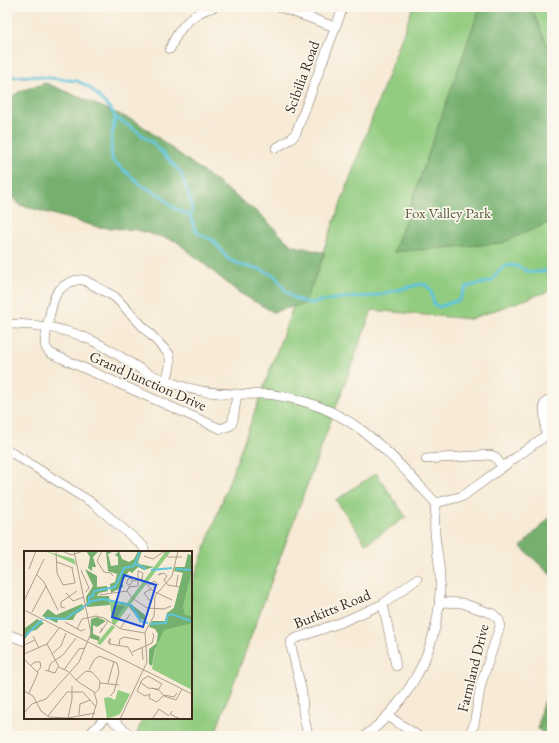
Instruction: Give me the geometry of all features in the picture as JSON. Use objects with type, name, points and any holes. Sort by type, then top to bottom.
[{"type":"street","points":[[170,50],[174,38],[186,22],[202,12],[214,7]]},
{"type":"street","points":[[280,7],[335,27]]},
{"type":"street","name":"Scibilia Road","points":[[276,148],[291,139],[296,133],[343,7]]},
{"type":"street","points":[[48,326],[54,298],[58,291],[72,281],[78,279],[84,280],[115,297],[169,354],[171,359],[166,381]]},
{"type":"street","points":[[7,324],[48,326],[69,331],[96,342],[145,372],[166,381],[193,389],[237,394],[272,395],[319,406],[356,425],[376,441],[436,503],[435,529],[440,566],[440,602],[434,630],[421,668],[408,691],[388,716],[365,736]]},
{"type":"street","name":"Grand Junction Drive","points":[[48,326],[46,348],[50,353],[221,429],[231,425],[237,394]]},
{"type":"street","points":[[436,503],[463,496],[549,433],[544,405],[547,401],[552,399]]},
{"type":"street","points":[[9,451],[94,504],[143,546],[145,551]]},
{"type":"street","points":[[426,459],[490,455],[495,457],[502,466]]},
{"type":"street","name":"Burkitts Road","points":[[305,736],[302,692],[291,642],[294,639],[342,622],[383,604],[417,579]]},
{"type":"street","name":"Farmland Drive","points":[[440,602],[462,603],[493,614],[498,620],[500,626],[481,684],[474,725],[468,736]]},
{"type":"street","name":"Burkitts Road","points":[[383,604],[396,666]]},
{"type":"street","points":[[7,634],[24,641]]},
{"type":"street","points":[[388,716],[418,736]]},
{"type":"street","points":[[88,736],[104,719]]},
{"type":"street","points":[[111,719],[132,736]]},
{"type":"green space","name":"Fox Valley Park","points":[[413,7],[552,7],[552,290],[470,319],[372,310],[214,736],[136,736],[143,719],[192,719],[192,583],[293,307],[304,303]]},
{"type":"green space","points":[[480,7],[531,7],[552,56],[552,221],[502,243],[394,252]]},
{"type":"green space","points":[[46,83],[137,122],[262,216],[291,245],[325,253],[304,304],[273,312],[238,292],[176,241],[137,230],[98,227],[20,205],[7,193],[7,101],[20,91]]},
{"type":"green space","points":[[376,473],[406,517],[366,544],[336,500]]},
{"type":"green space","points":[[552,515],[552,576],[521,547]]},
{"type":"green space","points":[[552,676],[552,736],[545,736],[538,729],[541,709],[550,690]]},
{"type":"waterway","points":[[7,77],[32,76],[77,81],[89,87],[111,109],[115,117],[153,143],[181,173],[192,206],[191,216],[194,227],[198,233],[214,241],[228,259],[243,266],[257,268],[275,276],[285,290],[294,298],[301,301],[311,303],[341,298],[374,296],[421,284],[426,285],[431,291],[434,304],[439,307],[459,300],[466,287],[492,281],[496,274],[507,266],[516,266],[530,272],[552,270]]},
{"type":"waterway","points":[[115,117],[111,142],[112,160],[141,185],[163,197],[172,207],[191,216]]}]
